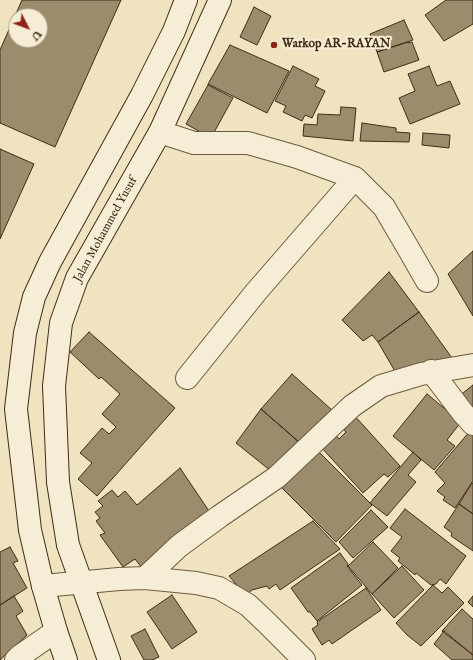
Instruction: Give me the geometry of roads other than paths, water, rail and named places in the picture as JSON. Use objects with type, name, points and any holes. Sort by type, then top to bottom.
[{"type":"street","points":[[66,660],[43,586],[30,530],[16,408],[25,333],[34,297],[50,262],[142,95],[174,31],[186,0]]},
{"type":"street","name":"Jalan Mohammed Yusuf","points":[[109,660],[68,545],[58,482],[54,386],[61,323],[77,278],[160,132],[220,0]]},
{"type":"street","points":[[160,132],[194,143],[248,143],[297,157],[355,178],[384,207],[427,281]]},
{"type":"street","points":[[188,378],[256,292],[355,178]]},
{"type":"street","points":[[145,578],[179,546],[220,516],[277,478],[352,406],[381,386],[431,371],[473,365]]},
{"type":"street","points":[[431,371],[473,424]]},
{"type":"street","points":[[43,586],[145,578],[196,583],[219,588],[248,605],[304,660]]},
{"type":"street","points":[[16,660],[56,631]]},
{"type":"place","name":"Warkop AR-RAYAN","points":[[274,45]]}]
